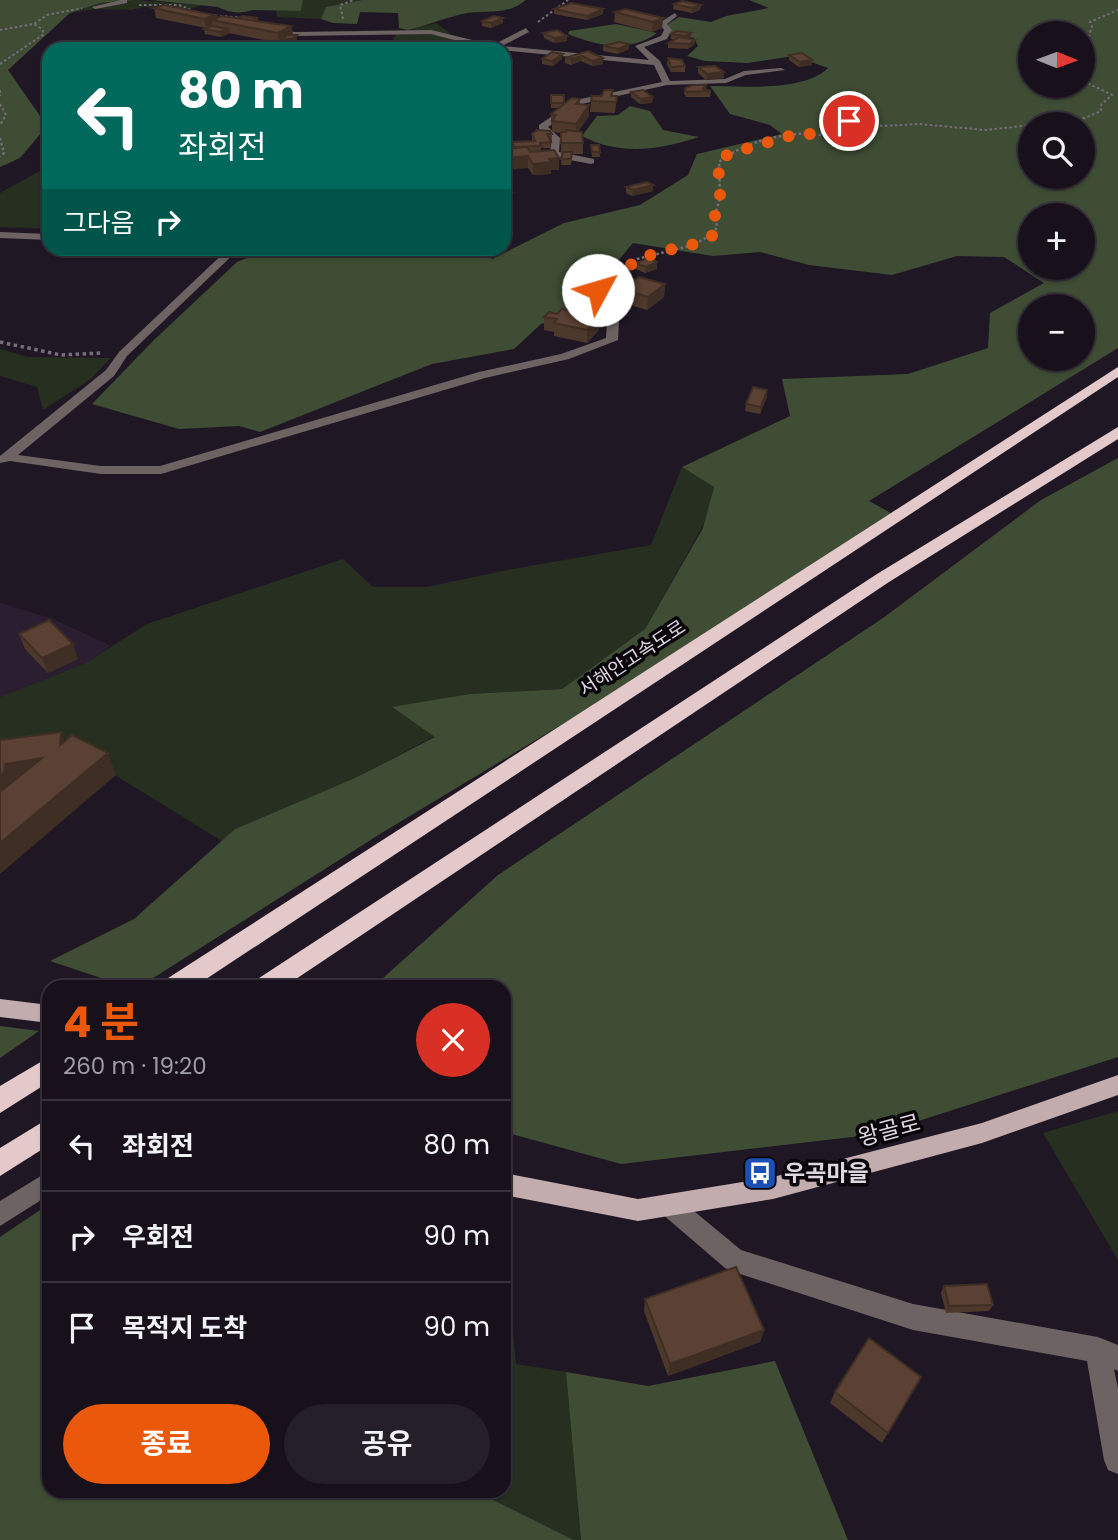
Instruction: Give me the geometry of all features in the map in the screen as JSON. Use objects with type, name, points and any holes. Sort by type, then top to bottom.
[{"type":"highway","name":"서해안고속도로","points":[[185,980],[1118,371]]},
{"type":"highway","points":[[276,980],[883,578],[1118,432]]},
{"type":"highway","points":[[0,1101],[42,1073]]},
{"type":"highway","points":[[0,1163],[42,1135]]},
{"type":"main road","points":[[0,1008],[42,1013]]},
{"type":"main road","name":"왕골로","points":[[511,1185],[638,1210],[773,1188],[982,1133],[1118,1085]]},
{"type":"street","points":[[95,7],[124,3],[124,0]]},
{"type":"street","points":[[667,83],[656,63],[639,46],[664,37],[668,30],[663,23],[675,15]]},
{"type":"street","points":[[265,30],[295,34],[431,32],[469,42]]},
{"type":"street","points":[[503,42],[526,30]]},
{"type":"street","points":[[511,50],[656,63]]},
{"type":"street","points":[[554,154],[555,138],[542,127],[579,102],[667,83],[726,81],[744,73],[781,70]]},
{"type":"street","points":[[511,158],[554,154],[591,161]]},
{"type":"street","points":[[0,235],[42,237]]},
{"type":"street","points":[[4,459],[110,373],[123,354],[227,256]]},
{"type":"street","points":[[4,459],[101,470],[161,470],[483,375],[592,349],[612,340],[613,321],[601,306]]},
{"type":"street","points":[[0,1216],[42,1187]]},
{"type":"street","points":[[669,1205],[734,1260],[913,1317],[1108,1354],[1118,1460]]},
{"type":"path","points":[[346,23],[342,18],[340,5],[354,0]]},
{"type":"path","points":[[526,30],[568,0]]},
{"type":"path","points":[[34,24],[36,20],[54,13],[95,7],[125,8],[158,4],[179,5],[203,14],[252,20]]},
{"type":"path","points":[[1092,21],[1118,10]]},
{"type":"path","points":[[0,30],[34,24],[42,29],[44,34],[0,64]]},
{"type":"path","points":[[1095,114],[1101,111],[1101,105],[1112,95],[1096,87]]},
{"type":"path","points":[[0,90],[0,96]]},
{"type":"path","points":[[0,104],[6,115],[0,125]]},
{"type":"path","points":[[601,306],[597,303],[598,290],[620,279],[624,267],[637,259],[668,249],[693,245],[713,234],[717,227],[715,215],[720,198],[719,162],[733,151],[796,134],[842,134],[849,128],[849,121],[866,121],[882,126],[930,125],[986,130],[1018,126]]},
{"type":"path","points":[[0,138],[4,153],[0,156]]},
{"type":"path","points":[[0,341],[61,355],[123,354]]},
{"type":"shaded area","points":[[0,603],[53,619],[111,646],[84,664],[0,697]]},
{"type":"green space","points":[[0,0],[136,0],[100,3],[70,13],[8,70],[42,119],[42,132],[20,158],[0,167]]},
{"type":"green space","points":[[136,0],[202,5],[185,11],[143,7],[70,13],[100,3]]},
{"type":"green space","points":[[150,0],[303,0],[301,11],[239,12],[218,7]]},
{"type":"green space","points":[[303,0],[362,0],[327,7],[321,19],[277,17],[276,10],[301,11]]},
{"type":"green space","points":[[362,0],[526,0],[511,9],[462,14],[408,30],[399,28],[398,13],[360,12],[357,24],[333,23],[321,19],[326,7]]},
{"type":"green space","points":[[749,0],[1118,0],[1118,348],[1095,362],[1095,294],[1024,294],[1044,283],[1039,280],[1095,280],[1095,203],[1018,203],[1018,266],[1004,257],[957,256],[892,275],[809,265],[760,252],[713,256],[633,243],[575,312],[541,324],[514,349],[432,364],[260,432],[239,426],[179,429],[92,404],[154,340],[237,262],[251,256],[490,256],[492,259],[511,256],[511,250],[564,223],[640,205],[688,175],[697,154],[782,134],[770,125],[730,114],[710,86],[755,87],[789,84],[817,76],[828,68],[794,56],[748,63],[705,61],[687,56],[698,46],[694,38],[668,33],[668,24],[679,17],[711,22],[726,16],[769,8]]},
{"type":"green space","points":[[436,23],[462,42],[392,42],[396,34]]},
{"type":"green space","points":[[616,24],[657,33],[636,43],[613,46],[568,34],[569,31]]},
{"type":"green space","points":[[630,106],[650,111],[663,130],[699,137],[655,148],[625,149],[582,136],[597,116],[618,115]]},
{"type":"green space","points":[[42,170],[42,229],[0,227],[0,193]]},
{"type":"green space","points":[[1018,297],[1018,371],[1081,371],[869,501],[891,513],[594,705],[380,834],[150,980],[107,980],[50,961],[134,919],[235,829],[355,778],[435,737],[392,707],[470,694],[562,689],[645,629],[703,528],[714,487],[682,467],[790,416],[782,379],[908,374],[988,348],[990,313]]},
{"type":"green space","points":[[0,349],[28,357],[110,358],[91,379],[43,410],[37,387],[0,376]]},
{"type":"green space","points":[[1118,458],[1118,1057],[878,1134],[621,1164],[511,1134],[511,980],[381,980],[498,875],[883,618],[1041,500]]},
{"type":"green space","points":[[682,467],[714,486],[705,522],[645,629],[562,689],[471,694],[393,708],[435,736],[355,778],[235,829],[222,841],[71,748],[0,756],[0,697],[84,664],[147,624],[343,559],[373,587],[427,587],[651,545]]},
{"type":"green space","points":[[0,1026],[39,1031],[0,1058]]},
{"type":"green space","points":[[1118,1111],[1118,1260],[1043,1133]]},
{"type":"green space","points":[[42,1209],[42,1498],[489,1498],[574,1540],[0,1540],[0,1237]]},
{"type":"green space","points":[[511,1308],[516,1364],[566,1372],[581,1540],[574,1540],[489,1498],[511,1498]]},
{"type":"green space","points":[[775,1361],[848,1540],[581,1540],[566,1372],[648,1386]]},
{"type":"building","points":[[682,1],[701,5],[692,8],[674,4]]},
{"type":"building","points":[[571,3],[603,9],[587,16],[554,9]]},
{"type":"building","points":[[164,5],[214,15],[204,19],[154,8]]},
{"type":"building","points":[[625,9],[663,18],[653,22],[615,12]]},
{"type":"building","points":[[222,16],[291,26],[278,33],[212,20]]},
{"type":"building","points":[[243,16],[258,18],[237,18]]},
{"type":"building","points":[[494,16],[503,18],[491,23],[482,21]]},
{"type":"building","points":[[212,26],[228,29],[220,32],[204,29]]},
{"type":"building","points":[[557,30],[567,36],[554,38],[543,33]]},
{"type":"building","points":[[677,31],[691,33],[685,36],[671,34]]},
{"type":"building","points":[[287,35],[297,35],[292,39],[283,39]]},
{"type":"building","points":[[679,37],[695,40],[689,44],[668,43]]},
{"type":"building","points":[[619,42],[629,44],[619,49],[603,46]]},
{"type":"building","points":[[588,51],[603,58],[592,61],[582,56],[565,58]]},
{"type":"building","points":[[552,52],[563,54],[552,61],[542,59]]},
{"type":"building","points":[[802,53],[812,60],[800,62],[789,55]]},
{"type":"building","points":[[668,58],[682,60],[685,66],[671,67]]},
{"type":"building","points":[[715,66],[724,72],[707,74],[698,67]]},
{"type":"building","points":[[706,85],[703,89],[711,91],[686,92],[685,88]]},
{"type":"building","points":[[604,90],[613,90],[611,96],[617,96],[616,102],[591,101],[592,96],[602,96]]},
{"type":"building","points":[[643,90],[653,97],[641,99],[631,92]]},
{"type":"building","points":[[551,95],[564,95],[564,103],[551,103]]},
{"type":"building","points":[[572,98],[580,99],[576,104],[589,105],[576,124],[552,121],[556,115],[551,114]]},
{"type":"building","points":[[537,130],[550,131],[552,134],[547,134],[551,142],[540,143],[541,146],[513,147],[513,142],[535,141],[532,134]]},
{"type":"building","points":[[561,132],[582,132],[583,143],[561,143]]},
{"type":"building","points":[[591,145],[599,145],[600,152],[592,152]]},
{"type":"building","points":[[527,147],[530,152],[554,150],[559,158],[533,164],[528,156],[511,157],[511,148]]},
{"type":"building","points":[[563,152],[572,152],[571,159],[561,159]]},
{"type":"building","points":[[647,182],[653,185],[633,190],[626,187]]},
{"type":"building","points":[[648,258],[657,262],[646,267],[636,263]]},
{"type":"building","points":[[613,274],[665,284],[648,297],[600,283]]},
{"type":"building","points":[[562,309],[599,317],[587,330],[554,323],[557,319],[544,317],[549,312],[557,314]]},
{"type":"building","points":[[753,387],[767,390],[761,407],[746,404]]},
{"type":"building","points":[[49,620],[73,644],[42,658],[19,634]]},
{"type":"building","points":[[61,732],[60,745],[72,735],[108,753],[0,843],[0,792],[42,758],[5,764],[4,773],[0,774],[0,740]]},
{"type":"building","points":[[736,1267],[764,1330],[670,1364],[645,1299]]},
{"type":"building","points":[[987,1284],[993,1305],[949,1306],[944,1286]]},
{"type":"building","points":[[869,1338],[921,1377],[888,1433],[835,1392]]},
{"type":"place","name":"우곡마을","points":[[760,1173]]},
{"type":"route","points":[[598,290],[620,279],[624,267],[637,259],[668,249],[693,245],[713,234],[717,227],[715,215],[720,198],[719,162],[728,154],[796,134],[842,134],[849,128],[849,121]]}]
